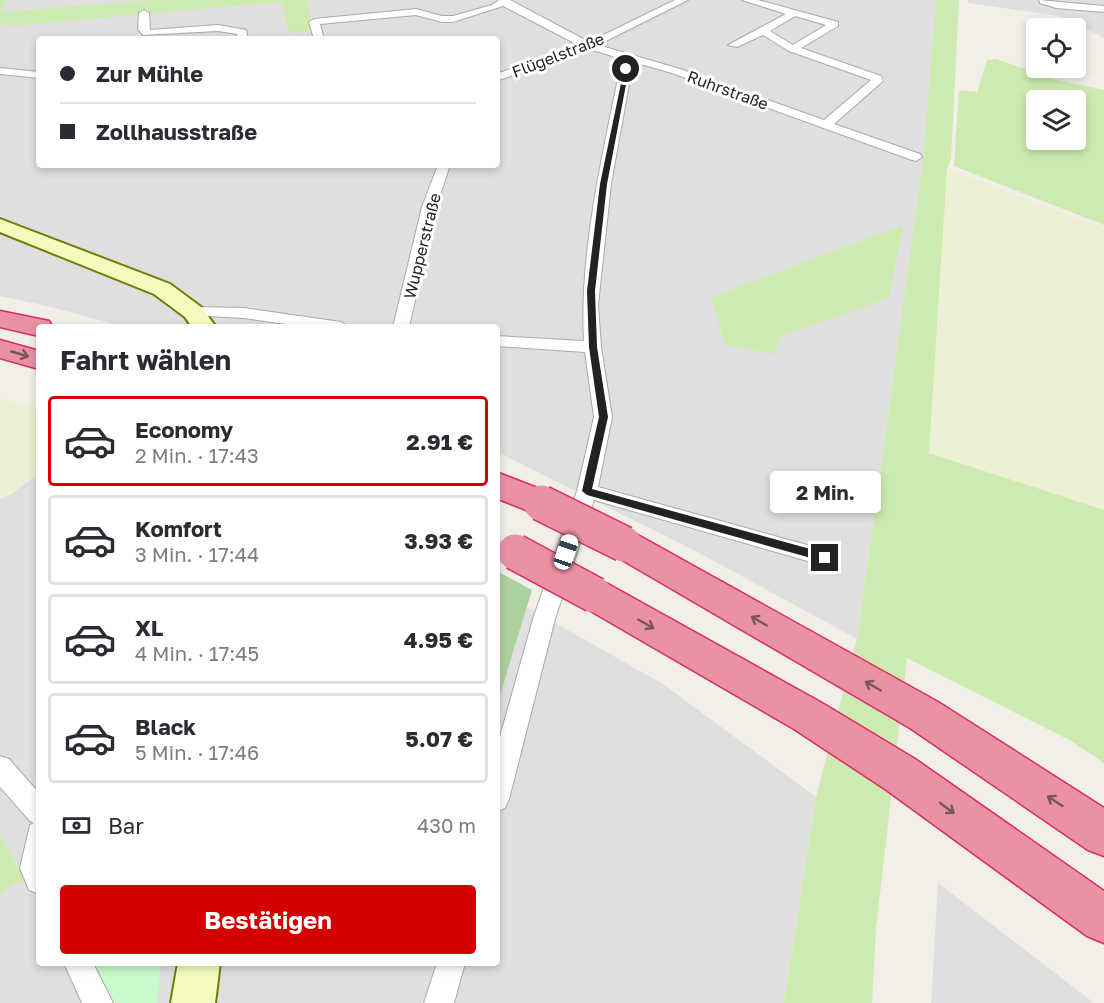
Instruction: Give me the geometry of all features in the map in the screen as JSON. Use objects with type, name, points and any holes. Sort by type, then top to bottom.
[{"type":"highway","points":[[0,319],[36,326]]},
{"type":"highway","points":[[0,350],[36,359]]},
{"type":"highway","points":[[500,486],[624,544],[924,715],[1104,834]]},
{"type":"highway","points":[[506,547],[808,716],[900,774],[1104,920]]},
{"type":"main road","points":[[0,225],[162,289],[199,319]]},
{"type":"main road","points":[[193,1003],[199,966]]},
{"type":"street","name":"Flügelstraße","points":[[500,77],[589,46],[683,0]]},
{"type":"street","points":[[751,0],[834,24]]},
{"type":"street","points":[[1031,0],[1044,0],[1056,5],[1101,6]]},
{"type":"street","name":"Ruhrstraße","points":[[504,1],[589,46],[676,71],[866,138],[893,138],[902,143],[910,154]]},
{"type":"street","points":[[318,36],[314,22],[416,12],[442,19],[453,19],[495,7],[504,1]]},
{"type":"street","points":[[144,13],[142,29],[147,33],[226,29],[242,32],[243,36]]},
{"type":"street","points":[[733,45],[794,13]]},
{"type":"street","points":[[794,49],[846,18]]},
{"type":"street","points":[[763,31],[794,49],[877,78],[877,81],[827,124]]},
{"type":"street","points":[[500,784],[544,618],[587,491],[603,417],[593,347],[590,305],[600,208],[628,58]]},
{"type":"street","points":[[0,70],[36,75]]},
{"type":"street","name":"Wupperstraße","points":[[402,324],[429,207],[443,168]]},
{"type":"street","points":[[199,319],[244,314],[319,324]]},
{"type":"street","points":[[500,341],[593,347]]},
{"type":"street","points":[[587,491],[825,558]]},
{"type":"street","points":[[0,768],[36,809]]},
{"type":"street","points":[[36,851],[33,868],[36,874]]},
{"type":"street","points":[[80,966],[98,1003]]},
{"type":"street","points":[[440,1003],[450,966]]},
{"type":"shaded area","points":[[0,0],[936,0],[927,161],[893,378],[857,639],[701,554],[500,454],[500,324],[113,324],[0,296]]},
{"type":"shaded area","points":[[968,0],[1104,0],[1104,38],[1086,29],[1086,18],[1064,18],[968,3]]},
{"type":"shaded area","points":[[36,474],[36,966],[500,966],[500,695],[527,607],[663,684],[816,797],[784,1003],[0,1003],[0,894],[25,879],[0,834],[0,499],[11,494]]},
{"type":"shaded area","points":[[938,883],[1094,1003],[931,1003]]},
{"type":"green space","points":[[0,0],[7,0],[1,12],[154,0],[307,0],[314,31],[288,33],[282,2],[13,26],[0,24]]},
{"type":"green space","points":[[936,0],[959,0],[951,158],[947,169],[929,453],[1104,510],[1104,763],[1071,741],[907,658],[876,929],[872,1003],[784,1003],[816,797],[857,639],[923,162]]},
{"type":"green space","points":[[996,59],[1026,69],[1026,78],[1052,78],[1104,90],[1104,225],[954,166],[959,90],[977,92],[987,60]]},
{"type":"green space","points":[[947,169],[1104,228],[1104,510],[929,453]]},
{"type":"green space","points":[[903,225],[889,298],[781,336],[774,354],[725,345],[711,297]]},
{"type":"green space","points":[[0,399],[36,407],[36,474],[11,494],[0,499]]},
{"type":"green space","points":[[500,573],[532,590],[500,695]]},
{"type":"green space","points":[[0,834],[25,879],[0,894]]},
{"type":"green space","points":[[95,966],[161,966],[157,1003],[112,1003]]},
{"type":"route","points":[[626,69],[606,167],[591,291],[593,347],[603,417],[587,491],[825,558]]}]
